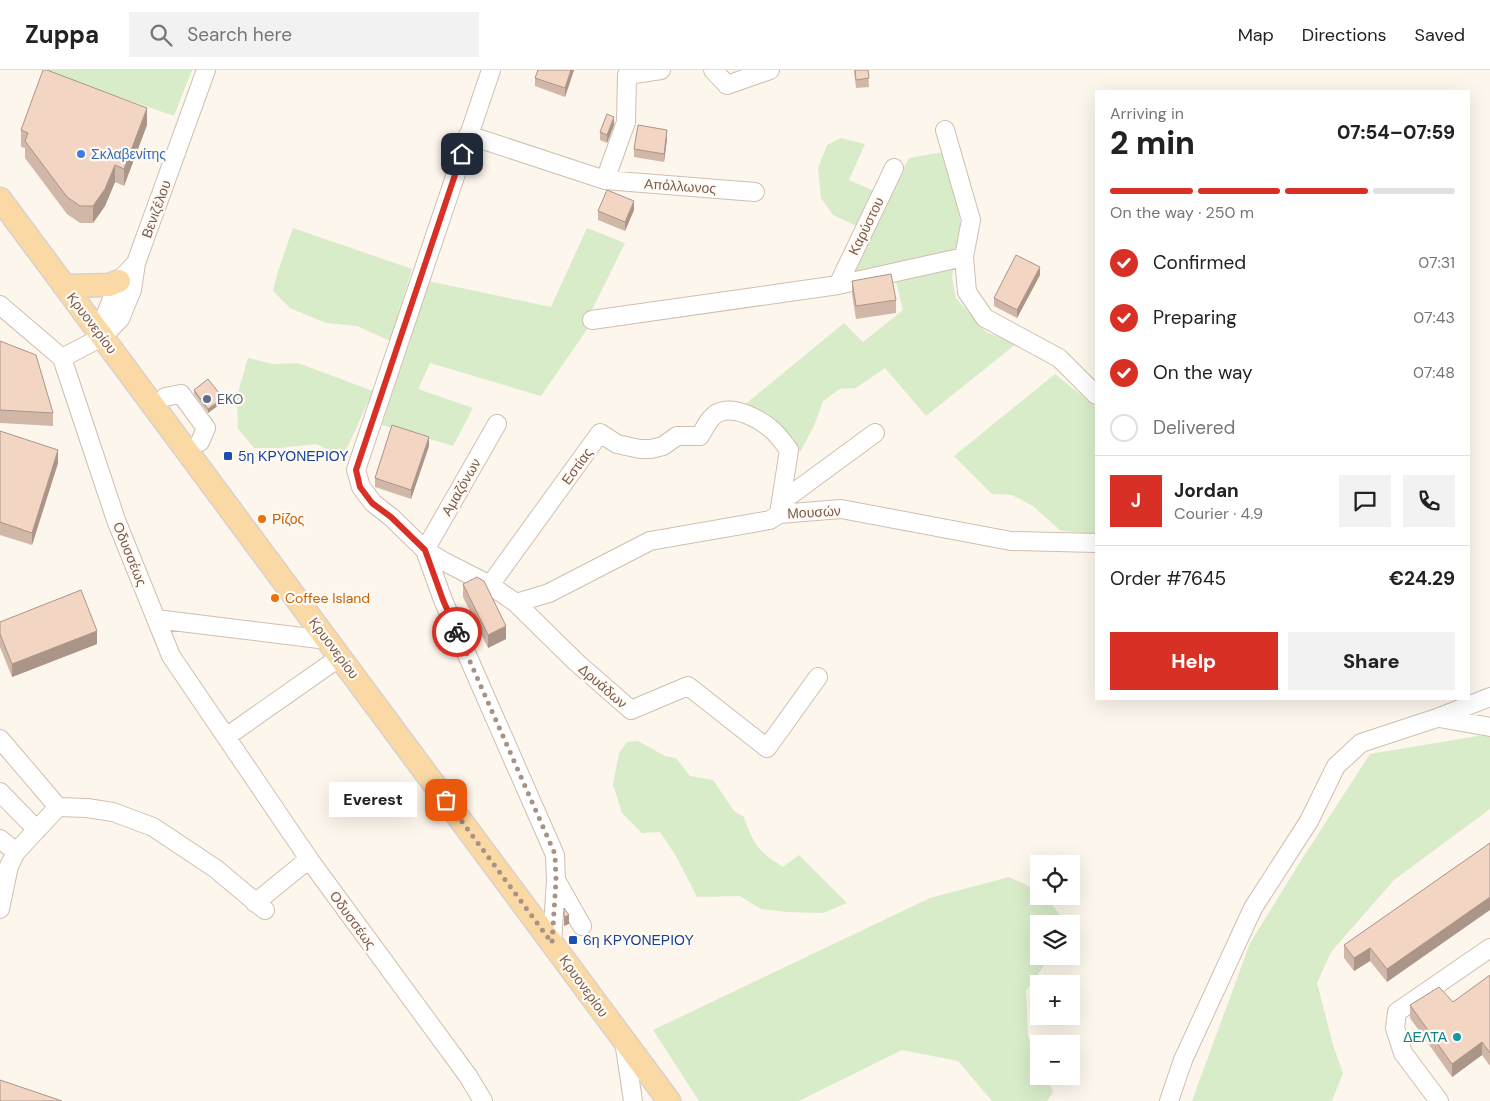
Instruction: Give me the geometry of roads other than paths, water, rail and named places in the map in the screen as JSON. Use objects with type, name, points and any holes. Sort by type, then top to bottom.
[{"type":"main road","name":"Κρυονερίου","points":[[0,199],[668,1100]]},
{"type":"main road","points":[[64,286],[109,285],[119,281]]},
{"type":"street","name":"Βενιζέλου","points":[[102,337],[120,318],[132,290],[136,263],[206,70]]},
{"type":"street","points":[[491,70],[356,470],[360,487],[372,503],[391,517],[425,550],[446,608],[555,854],[556,880],[552,943]]},
{"type":"street","points":[[605,180],[626,122],[627,75],[661,70]]},
{"type":"street","points":[[713,70],[727,85],[770,70]]},
{"type":"street","points":[[945,130],[971,220],[964,258],[967,292],[985,318],[1059,358],[1095,394]]},
{"type":"street","name":"Απόλλωνος","points":[[468,135],[605,180],[755,192]]},
{"type":"street","name":"Καρύστου","points":[[838,284],[894,168]]},
{"type":"street","points":[[592,320],[838,284],[964,258]]},
{"type":"street","name":"Βενιζέλου","points":[[102,337],[106,314],[119,281],[136,263]]},
{"type":"street","points":[[0,305],[62,358],[102,337]]},
{"type":"street","name":"Οδυσσέως","points":[[62,358],[116,520],[171,656],[309,859],[468,1076],[483,1101]]},
{"type":"street","points":[[165,397],[181,394],[206,428],[200,442]]},
{"type":"street","name":"Εστίας","points":[[490,585],[600,433],[617,444],[640,449],[651,449],[663,446],[677,436],[700,436],[711,419],[720,412],[731,411],[751,416],[772,430],[789,450],[780,508]]},
{"type":"street","name":"Αμαζόνων","points":[[425,550],[497,424]]},
{"type":"street","points":[[780,508],[874,433]]},
{"type":"street","name":"Μουσών","points":[[516,603],[549,592],[650,541],[770,520],[780,508],[841,509],[1011,541],[1095,543]]},
{"type":"street","name":"Δρυάδων","points":[[425,550],[490,585],[516,603],[576,662],[632,710],[688,686],[766,748],[818,677]]},
{"type":"street","points":[[156,619],[334,648]]},
{"type":"street","points":[[226,737],[334,648]]},
{"type":"street","points":[[1169,1101],[1183,1060],[1253,908],[1309,821],[1336,766],[1361,743],[1490,698]]},
{"type":"street","points":[[1437,718],[1490,727]]},
{"type":"street","points":[[0,739],[58,807],[87,808],[113,812],[153,827],[216,869],[260,906],[309,859]]},
{"type":"street","points":[[0,792],[37,830]]},
{"type":"street","points":[[8,860],[58,807]]},
{"type":"street","points":[[0,839],[8,860],[0,909]]},
{"type":"street","points":[[556,880],[582,926]]},
{"type":"street","points":[[1439,1101],[1403,1053],[1395,1028],[1397,1012],[1490,948]]},
{"type":"street","points":[[624,1040],[633,1101]]},
{"type":"place","name":"Σκλαβενίτης","points":[[81,154]]},
{"type":"place","name":"EKO","points":[[207,399]]},
{"type":"place","name":"5η ΚΡΥΟΝΕΡΙΟΥ","points":[[228,456]]},
{"type":"place","name":"Ρίζος","points":[[262,519]]},
{"type":"place","name":"Coffee Island","points":[[275,598]]},
{"type":"place","name":"Everest","points":[[446,800]]},
{"type":"place","name":"6η ΚΡΥΟΝΕΡΙΟΥ","points":[[573,940]]},
{"type":"place","name":"ΔΕΛΤΑ","points":[[1457,1037]]}]
